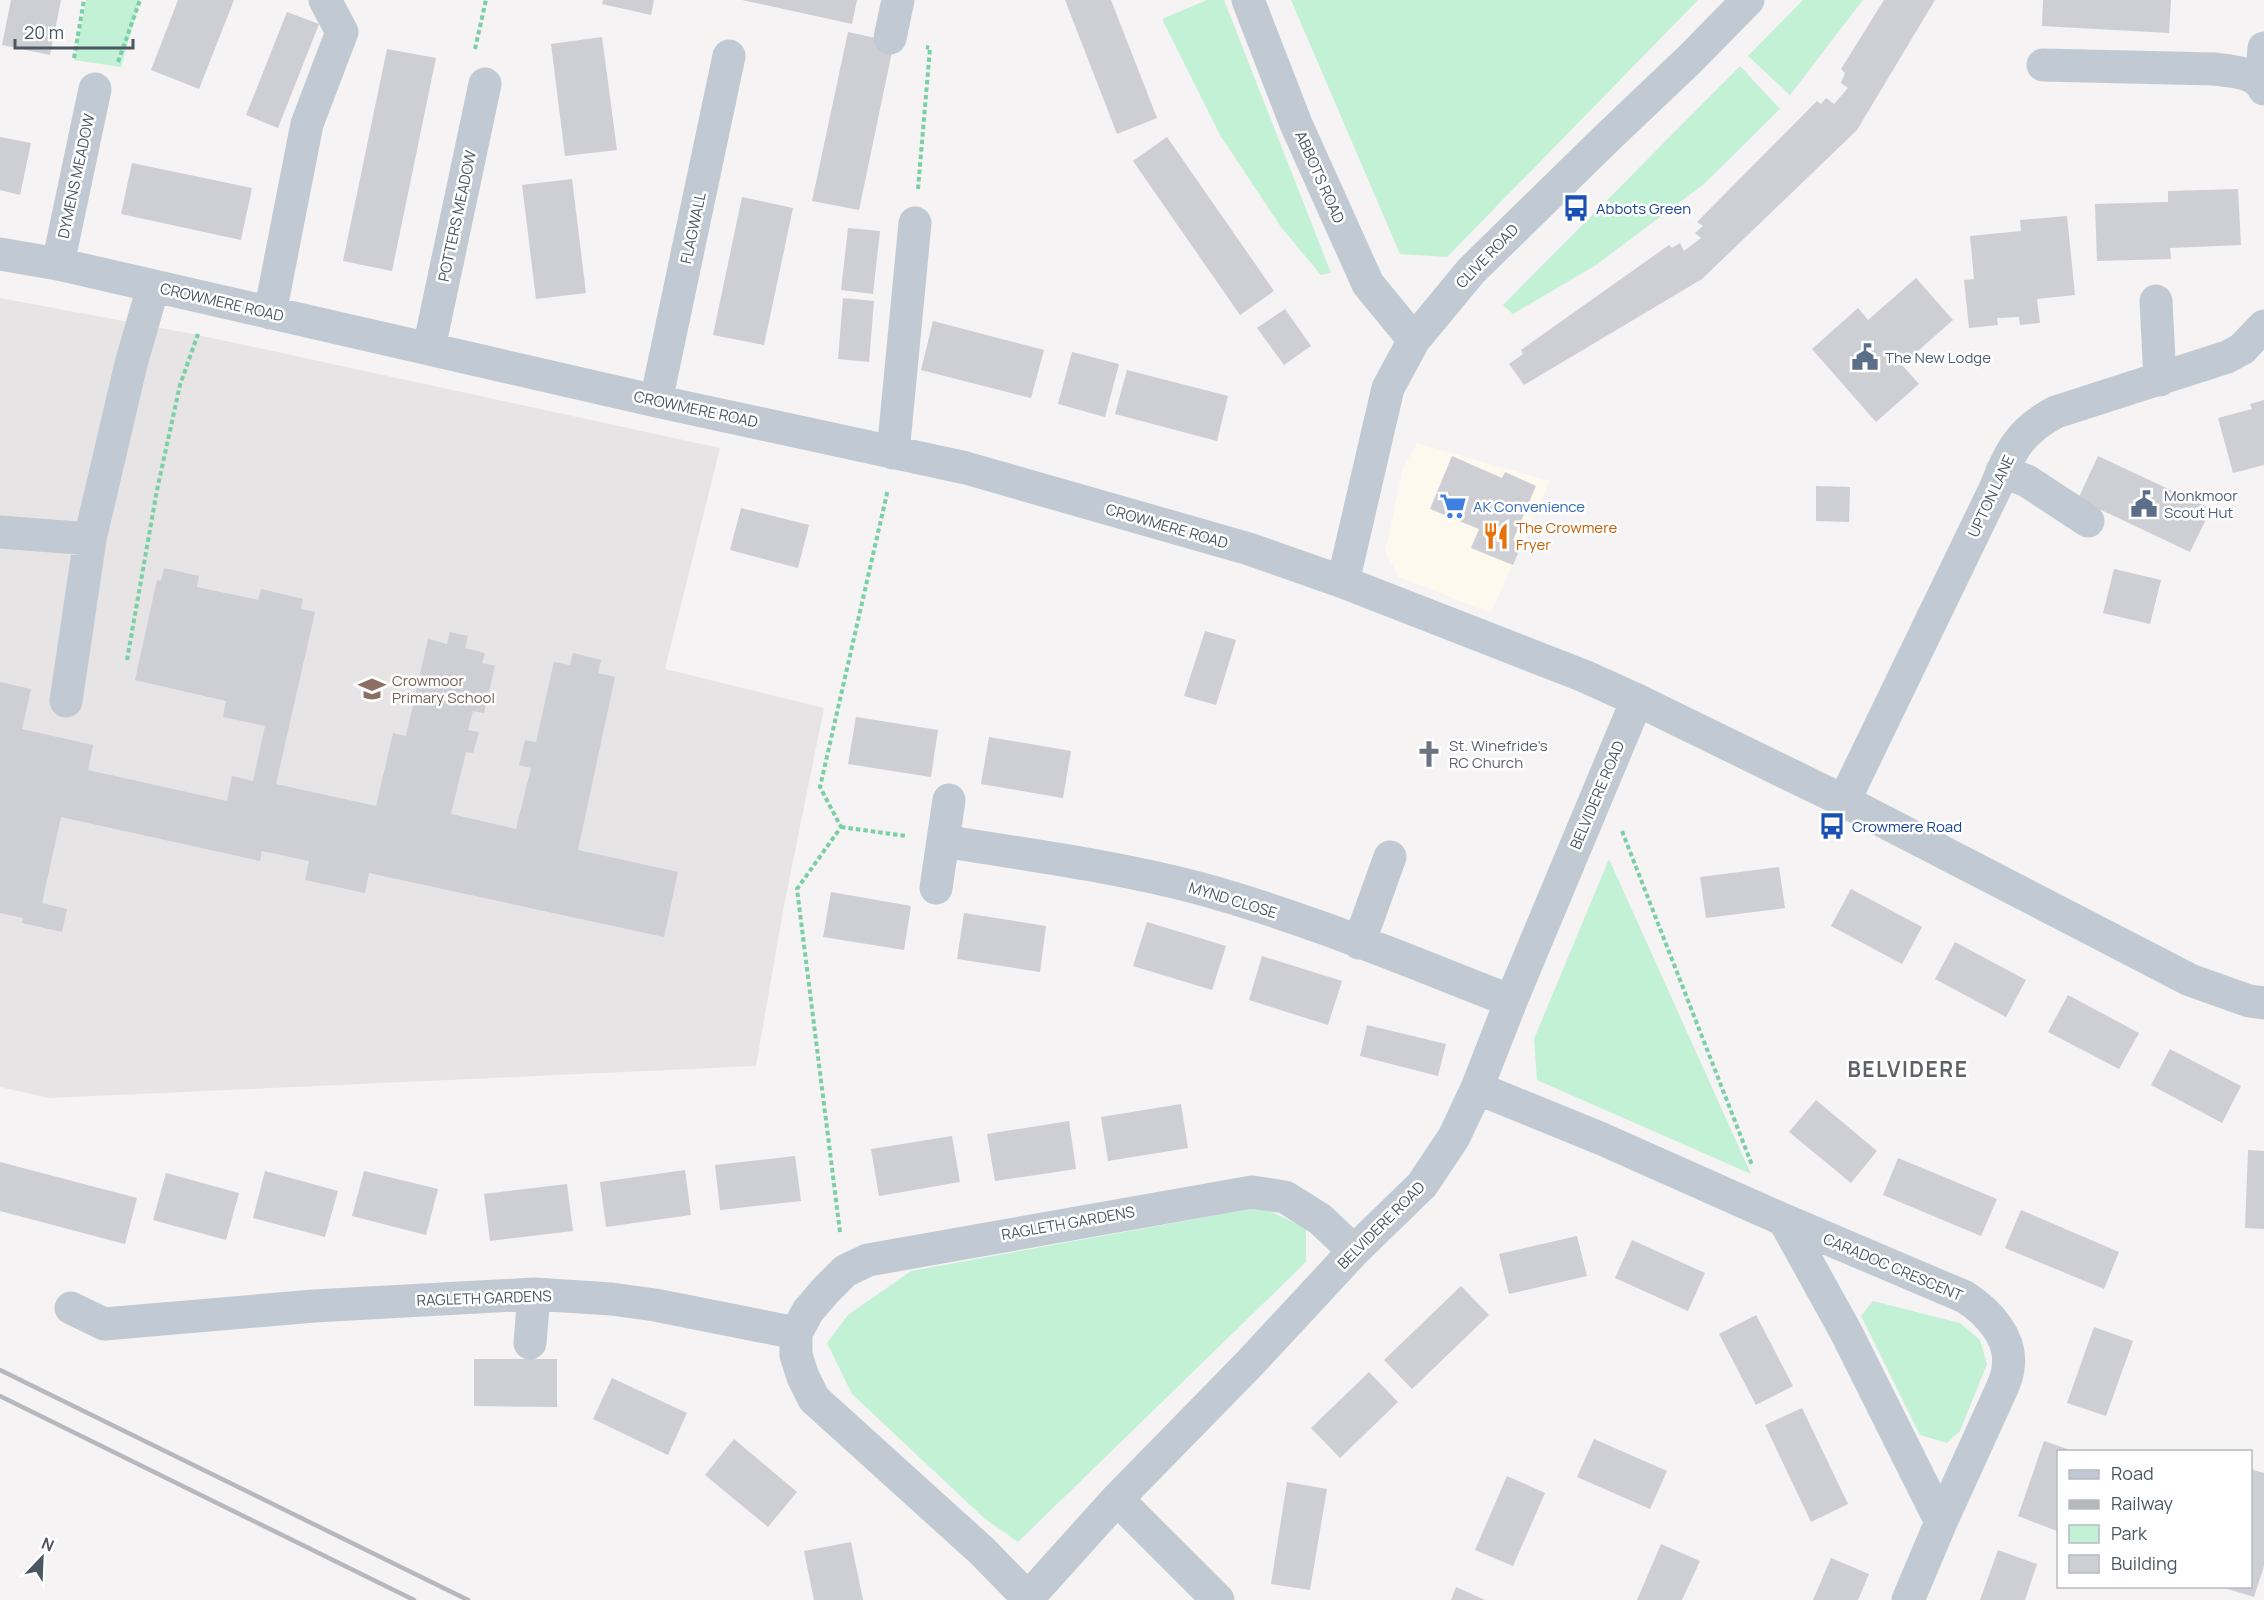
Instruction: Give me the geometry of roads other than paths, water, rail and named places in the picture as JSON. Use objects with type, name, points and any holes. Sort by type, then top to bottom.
[{"type":"street","points":[[270,313],[308,124],[342,32],[325,0]]},
{"type":"street","points":[[890,38],[898,0]]},
{"type":"street","name":"ABBOTS ROAD","points":[[1248,0],[1296,124],[1368,284],[1414,340]]},
{"type":"street","name":"CLIVE ROAD","points":[[1342,582],[1388,388],[1414,340],[1471,271],[1748,0]]},
{"type":"street","points":[[2043,65],[2214,69],[2236,72],[2262,86],[2264,48]]},
{"type":"street","name":"FLAGWALL","points":[[656,401],[729,56]]},
{"type":"street","name":"POTTERS MEADOW","points":[[429,348],[484,84]]},
{"type":"street","name":"DYMENS MEADOW","points":[[58,264],[94,88]]},
{"type":"street","points":[[893,453],[915,223]]},
{"type":"street","name":"CROWMERE ROAD","points":[[0,254],[58,264],[656,401],[966,468],[1249,549],[1342,582],[1584,676],[1844,801],[2190,980],[2249,1001],[2264,1003]]},
{"type":"street","points":[[66,701],[90,539],[131,364],[153,287]]},
{"type":"street","points":[[2156,301],[2160,380]]},
{"type":"street","name":"UPTON LANE","points":[[1844,801],[2016,442],[2040,420],[2056,412],[2227,357],[2242,349],[2264,326]]},
{"type":"street","points":[[2002,471],[2026,481],[2088,521]]},
{"type":"street","points":[[0,532],[90,539]]},
{"type":"street","name":"BELVIDERE ROAD","points":[[1027,1599],[1117,1499],[1250,1363],[1354,1251],[1422,1185],[1454,1137],[1477,1088],[1637,700]]},
{"type":"street","points":[[936,888],[949,800]]},
{"type":"street","name":"MYND CLOSE","points":[[943,841],[1111,869],[1198,888],[1297,920],[1511,1001]]},
{"type":"street","points":[[1359,943],[1390,857]]},
{"type":"street","name":"CARADOC CRESCENT","points":[[1477,1088],[1602,1139],[1965,1297],[1983,1309],[2000,1330],[2009,1366],[2003,1386],[1908,1600]]},
{"type":"street","name":"RAGLETH GARDENS","points":[[71,1308],[104,1324],[314,1306],[534,1294],[611,1299],[655,1305],[796,1333],[807,1311],[845,1271],[868,1260],[1252,1192],[1285,1197],[1320,1219],[1354,1251]]},
{"type":"street","name":"CARADOC CRESCENT","points":[[1784,1220],[1846,1332],[1941,1522]]},
{"type":"street","points":[[530,1343],[534,1294]]},
{"type":"street","points":[[796,1333],[796,1355],[803,1377],[814,1399],[982,1551],[1027,1599]]},
{"type":"street","points":[[1117,1499],[1218,1600]]},
{"type":"railway","points":[[0,1370],[468,1600]]},
{"type":"railway","points":[[0,1396],[414,1600]]},
{"type":"place","name":"Abbots Green","points":[[1576,208]]},
{"type":"place","name":"The New Lodge","points":[[1865,357]]},
{"type":"place","name":"Monkmoor Scout Hut","points":[[2144,504]]},
{"type":"place","name":"AK Convenience","points":[[1453,506]]},
{"type":"place","name":"The Crowmere Fryer","points":[[1496,536]]},
{"type":"place","name":"Crowmoor Primary School","points":[[372,689]]},
{"type":"place","name":"St. Winefride's RC Church","points":[[1429,754]]},
{"type":"place","name":"Crowmere Road","points":[[1832,826]]},
{"type":"district","name":"BELVIDERE","points":[[1908,1069]]}]
